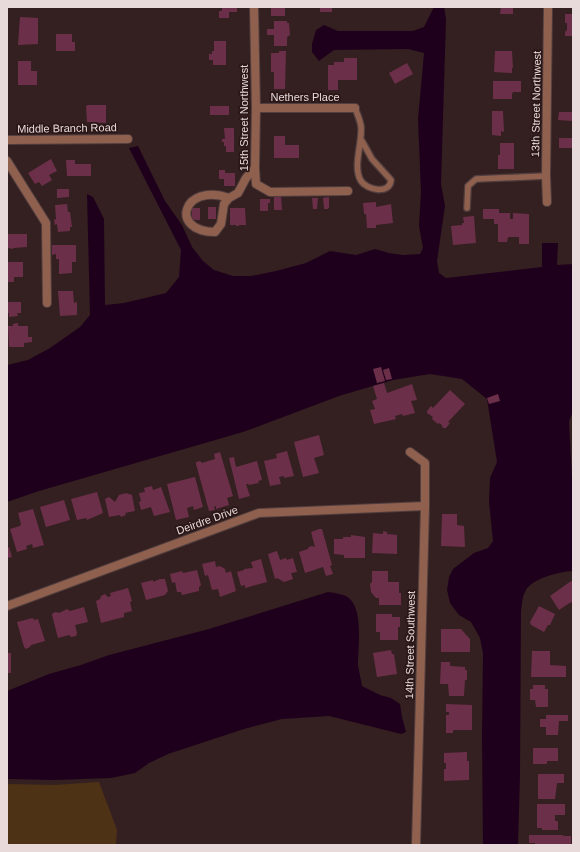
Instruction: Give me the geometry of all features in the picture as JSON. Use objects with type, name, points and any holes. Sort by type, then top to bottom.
[{"type":"street","name":"15th Street Northwest","points":[[254,7],[256,184],[270,192],[348,191]]},
{"type":"street","name":"13th Street Northwest","points":[[547,202],[548,7]]},
{"type":"street","name":"Nethers Place","points":[[256,108],[355,108]]},
{"type":"street","name":"Middle Branch Road","points":[[7,140],[128,139]]},
{"type":"street","points":[[7,161],[46,223],[47,303]]},
{"type":"street","points":[[229,198],[202,196],[188,203],[187,218],[190,224],[205,232],[215,232],[221,224],[224,204],[229,198],[238,194],[246,178],[255,168]]},
{"type":"street","name":"14th Street Southwest","points":[[410,452],[425,463],[416,845]]},
{"type":"street","name":"Deirdre Drive","points":[[7,606],[259,513],[425,506]]},
{"type":"lane","points":[[355,108],[361,125],[362,141],[360,146],[358,172],[361,181],[367,187],[384,190],[388,188],[391,180],[372,159],[362,141]]},
{"type":"lane","points":[[467,208],[468,186],[476,179],[546,176]]},
{"type":"shaded area","points":[[434,7],[444,7],[446,19],[441,184],[445,206],[437,261],[439,273],[446,278],[542,267],[542,243],[558,243],[557,265],[573,264],[573,412],[569,421],[573,496],[573,571],[553,574],[539,579],[528,587],[524,594],[521,611],[518,845],[483,845],[483,653],[480,638],[471,622],[459,615],[450,603],[447,590],[449,577],[453,569],[474,553],[488,548],[493,541],[489,502],[490,478],[497,462],[487,399],[462,379],[430,374],[393,380],[339,396],[243,432],[39,491],[7,502],[7,365],[28,360],[50,348],[80,327],[90,315],[87,194],[93,197],[104,219],[105,305],[124,303],[166,293],[179,277],[181,250],[129,148],[138,146],[165,201],[182,225],[192,247],[203,261],[214,270],[233,276],[251,276],[306,263],[330,251],[356,255],[375,249],[403,255],[420,254],[423,248],[419,226],[421,192],[418,119],[424,53],[408,49],[334,50],[319,61],[312,52],[312,44],[316,30],[324,25],[338,31],[413,31],[424,27]]},
{"type":"shaded area","points":[[328,592],[346,596],[355,606],[359,641],[358,665],[362,686],[380,695],[391,698],[400,704],[406,732],[401,734],[329,716],[282,719],[244,729],[168,754],[149,763],[135,773],[111,778],[54,780],[7,779],[7,691],[49,674],[109,655],[209,629]]},
{"type":"shaded area","points":[[99,782],[117,830],[116,845],[7,845],[7,784],[54,785]]},
{"type":"building","points":[[222,7],[237,7],[237,12],[229,12],[229,18],[219,18],[219,11],[222,11]]},
{"type":"building","points":[[271,7],[285,7],[285,16],[271,16]]},
{"type":"building","points":[[320,7],[332,7],[332,12],[320,12]]},
{"type":"building","points":[[501,7],[513,7],[513,14],[500,14]]},
{"type":"building","points":[[565,14],[573,14],[573,36],[565,36],[567,23],[565,23]]},
{"type":"building","points":[[20,17],[38,18],[38,44],[18,45]]},
{"type":"building","points":[[274,21],[287,21],[287,23],[289,23],[290,35],[287,37],[287,46],[274,46],[274,35],[267,35],[267,29],[274,29]]},
{"type":"building","points":[[56,34],[72,34],[72,42],[75,42],[75,51],[56,51]]},
{"type":"building","points":[[214,41],[226,41],[226,65],[213,65],[213,60],[209,60],[209,54],[212,54],[212,51],[214,51]]},
{"type":"building","points":[[279,51],[286,51],[285,89],[274,89],[274,72],[271,72],[271,53],[279,53]]},
{"type":"building","points":[[495,51],[512,51],[512,73],[494,72]]},
{"type":"building","points":[[344,58],[357,58],[357,80],[338,80],[338,90],[328,90],[328,65],[334,65],[334,62],[344,62]]},
{"type":"building","points":[[18,61],[31,61],[31,71],[37,71],[37,85],[18,85]]},
{"type":"building","points":[[407,63],[413,74],[395,84],[389,73]]},
{"type":"building","points":[[493,81],[521,81],[521,92],[513,92],[512,99],[493,99]]},
{"type":"building","points":[[106,105],[106,123],[87,122],[86,106]]},
{"type":"building","points":[[210,106],[229,106],[229,115],[210,115]]},
{"type":"building","points":[[492,111],[503,111],[504,132],[501,131],[501,136],[492,135]]},
{"type":"building","points":[[559,112],[573,112],[573,121],[558,120]]},
{"type":"building","points":[[224,128],[234,128],[234,152],[226,152],[226,146],[224,146],[224,142],[222,142],[222,139],[225,139]]},
{"type":"building","points":[[274,136],[285,136],[285,145],[299,145],[299,158],[274,158]]},
{"type":"building","points":[[559,138],[573,138],[573,148],[559,148]]},
{"type":"building","points":[[500,143],[514,143],[514,169],[498,169]]},
{"type":"building","points":[[51,159],[57,171],[49,175],[52,180],[42,186],[39,182],[35,184],[28,173]]},
{"type":"building","points":[[66,160],[75,160],[75,164],[91,164],[91,176],[67,176]]},
{"type":"building","points":[[219,170],[225,170],[225,173],[235,173],[235,186],[224,186],[224,179],[219,179]]},
{"type":"building","points":[[57,189],[69,189],[69,197],[57,198]]},
{"type":"building","points":[[274,196],[281,196],[282,210],[274,210]]},
{"type":"building","points":[[329,197],[329,207],[328,209],[324,209],[323,198]]},
{"type":"building","points":[[312,198],[318,198],[317,209],[313,209]]},
{"type":"building","points":[[260,199],[270,199],[270,203],[268,203],[268,211],[260,211]]},
{"type":"building","points":[[376,202],[376,207],[391,204],[393,223],[376,225],[376,228],[367,228],[366,214],[364,214],[363,203]]},
{"type":"building","points":[[67,204],[68,212],[70,212],[72,227],[70,227],[70,231],[58,232],[57,224],[55,225],[54,220],[56,219],[55,205]]},
{"type":"building","points":[[208,207],[216,207],[216,219],[208,219]]},
{"type":"building","points":[[192,208],[200,208],[200,220],[192,220]]},
{"type":"building","points":[[230,208],[245,208],[246,225],[230,225]]},
{"type":"building","points":[[483,209],[499,209],[499,213],[510,213],[510,219],[513,219],[513,213],[529,214],[529,244],[519,244],[519,237],[508,237],[507,242],[498,242],[498,224],[494,224],[494,219],[483,219]]},
{"type":"building","points":[[474,216],[476,243],[453,245],[451,226],[462,225],[462,223],[464,223],[463,217]]},
{"type":"building","points":[[7,234],[27,234],[27,247],[7,249]]},
{"type":"building","points":[[52,245],[76,245],[76,262],[72,262],[72,273],[59,274],[59,259],[56,259],[56,254],[52,255]]},
{"type":"building","points":[[7,262],[23,262],[23,277],[14,277],[14,282],[7,282]]},
{"type":"building","points":[[58,291],[73,291],[74,303],[77,302],[77,315],[60,316]]},
{"type":"building","points":[[7,302],[21,302],[21,313],[17,313],[18,316],[9,317],[9,313],[7,313]]},
{"type":"building","points":[[18,323],[18,326],[28,326],[28,337],[32,337],[32,342],[24,343],[24,347],[9,347],[8,326],[13,326],[13,324]]},
{"type":"building","points":[[381,367],[385,381],[377,383],[373,369]]},
{"type":"building","points":[[389,368],[392,379],[386,380],[383,370]]},
{"type":"building","points":[[384,383],[387,393],[412,384],[417,400],[411,401],[415,413],[403,416],[402,414],[395,416],[396,419],[374,424],[370,410],[375,409],[372,401],[377,399],[373,386]]},
{"type":"building","points":[[450,390],[465,404],[448,422],[450,423],[446,428],[443,428],[441,424],[438,424],[432,419],[433,417],[427,413],[427,411],[431,406],[433,408]]},
{"type":"building","points":[[498,394],[500,401],[489,404],[487,398]]},
{"type":"building","points":[[319,435],[324,455],[314,458],[319,473],[303,477],[294,442]]},
{"type":"building","points":[[287,451],[294,476],[284,478],[284,476],[279,477],[281,484],[270,486],[264,461],[277,458],[276,454]]},
{"type":"building","points":[[220,452],[233,496],[227,498],[229,505],[216,509],[216,506],[214,507],[215,510],[209,511],[196,462],[200,461],[202,463],[215,459],[214,454]]},
{"type":"building","points":[[234,457],[236,467],[257,461],[262,480],[258,481],[259,483],[249,485],[246,484],[250,496],[239,499],[229,458]]},
{"type":"building","points":[[195,477],[203,507],[194,510],[193,506],[187,508],[189,517],[176,520],[167,484]]},
{"type":"building","points":[[152,486],[153,490],[161,487],[170,512],[154,516],[151,507],[141,510],[139,493],[145,492],[144,488]]},
{"type":"building","points":[[97,492],[103,513],[87,520],[86,518],[77,520],[71,499]]},
{"type":"building","points":[[126,493],[132,495],[135,511],[125,513],[126,515],[121,517],[120,515],[109,517],[105,499],[109,497],[115,502],[119,495]]},
{"type":"building","points":[[64,500],[70,520],[46,527],[40,507]]},
{"type":"building","points":[[33,509],[44,545],[33,548],[32,544],[26,546],[27,549],[17,552],[10,529],[20,526],[21,524],[18,513]]},
{"type":"building","points":[[442,514],[457,514],[457,525],[464,526],[465,547],[441,546]]},
{"type":"building","points":[[322,529],[332,565],[330,566],[333,574],[326,576],[323,567],[305,573],[299,552],[312,546],[315,547],[311,532]]},
{"type":"building","points":[[383,531],[387,532],[387,534],[397,535],[397,554],[372,553],[373,533],[383,534]]},
{"type":"building","points":[[351,535],[365,537],[365,558],[344,558],[344,555],[334,554],[334,539],[343,539],[343,537],[351,537]]},
{"type":"building","points":[[9,547],[12,557],[7,558],[7,548]]},
{"type":"building","points":[[277,551],[280,560],[293,558],[297,572],[291,573],[293,579],[284,582],[277,578],[275,579],[268,554]]},
{"type":"building","points":[[261,559],[267,582],[245,588],[245,585],[241,586],[237,572],[244,569],[253,568],[251,562]]},
{"type":"building","points":[[215,561],[216,567],[220,566],[225,569],[226,573],[231,571],[236,591],[220,597],[218,589],[212,590],[208,575],[205,576],[202,564]]},
{"type":"building","points":[[197,570],[201,585],[199,587],[199,591],[182,595],[181,592],[177,592],[175,582],[172,583],[170,574],[182,571],[183,573]]},
{"type":"building","points":[[372,571],[388,571],[388,582],[399,582],[401,605],[379,605],[379,598],[376,598],[371,592],[370,584],[372,582]]},
{"type":"building","points":[[160,579],[165,579],[168,591],[165,595],[146,600],[141,583],[153,580],[153,582]]},
{"type":"building","points":[[571,581],[573,583],[573,605],[571,602],[559,610],[550,596]]},
{"type":"building","points":[[128,588],[132,601],[130,602],[132,611],[124,613],[124,617],[101,623],[96,601],[105,594],[108,597],[111,596],[110,593]]},
{"type":"building","points":[[539,606],[555,614],[550,625],[548,625],[544,632],[531,625],[530,622]]},
{"type":"building","points":[[84,607],[88,622],[75,625],[77,633],[76,636],[71,637],[69,635],[58,638],[52,615],[53,613],[59,613],[67,609],[70,611]]},
{"type":"building","points":[[376,614],[392,614],[392,617],[400,617],[398,640],[380,640],[380,632],[376,632]]},
{"type":"building","points":[[33,618],[34,620],[38,619],[45,641],[31,645],[26,649],[24,647],[17,622]]},
{"type":"building","points":[[441,629],[461,629],[470,639],[470,652],[441,652]]},
{"type":"building","points":[[391,650],[392,654],[394,654],[397,674],[377,677],[373,653]]},
{"type":"building","points":[[532,651],[550,651],[550,665],[566,666],[566,677],[531,677]]},
{"type":"building","points":[[7,653],[11,653],[11,673],[7,673]]},
{"type":"building","points":[[441,662],[450,662],[450,666],[465,667],[465,670],[467,670],[467,680],[465,680],[464,696],[449,696],[448,684],[440,684]]},
{"type":"building","points":[[533,685],[545,685],[545,689],[548,689],[548,707],[536,707],[535,700],[530,700],[530,689],[533,689]]},
{"type":"building","points":[[446,704],[472,705],[472,730],[453,730],[453,733],[446,733],[446,715],[449,715],[449,712],[446,712]]},
{"type":"building","points":[[546,715],[568,715],[568,721],[559,721],[558,735],[546,735],[546,727],[540,727],[540,719],[546,719]]},
{"type":"building","points":[[533,748],[558,748],[558,761],[547,761],[547,764],[533,764]]},
{"type":"building","points":[[467,752],[467,761],[469,761],[469,780],[444,781],[444,769],[446,769],[446,763],[444,763],[444,753]]},
{"type":"building","points":[[538,774],[564,774],[564,783],[557,783],[555,799],[538,799]]},
{"type":"building","points":[[537,804],[565,804],[565,815],[555,815],[555,821],[558,821],[558,830],[542,830],[542,828],[537,828]]},
{"type":"building","points":[[529,835],[571,836],[571,844],[535,845],[535,843],[529,843]]}]
